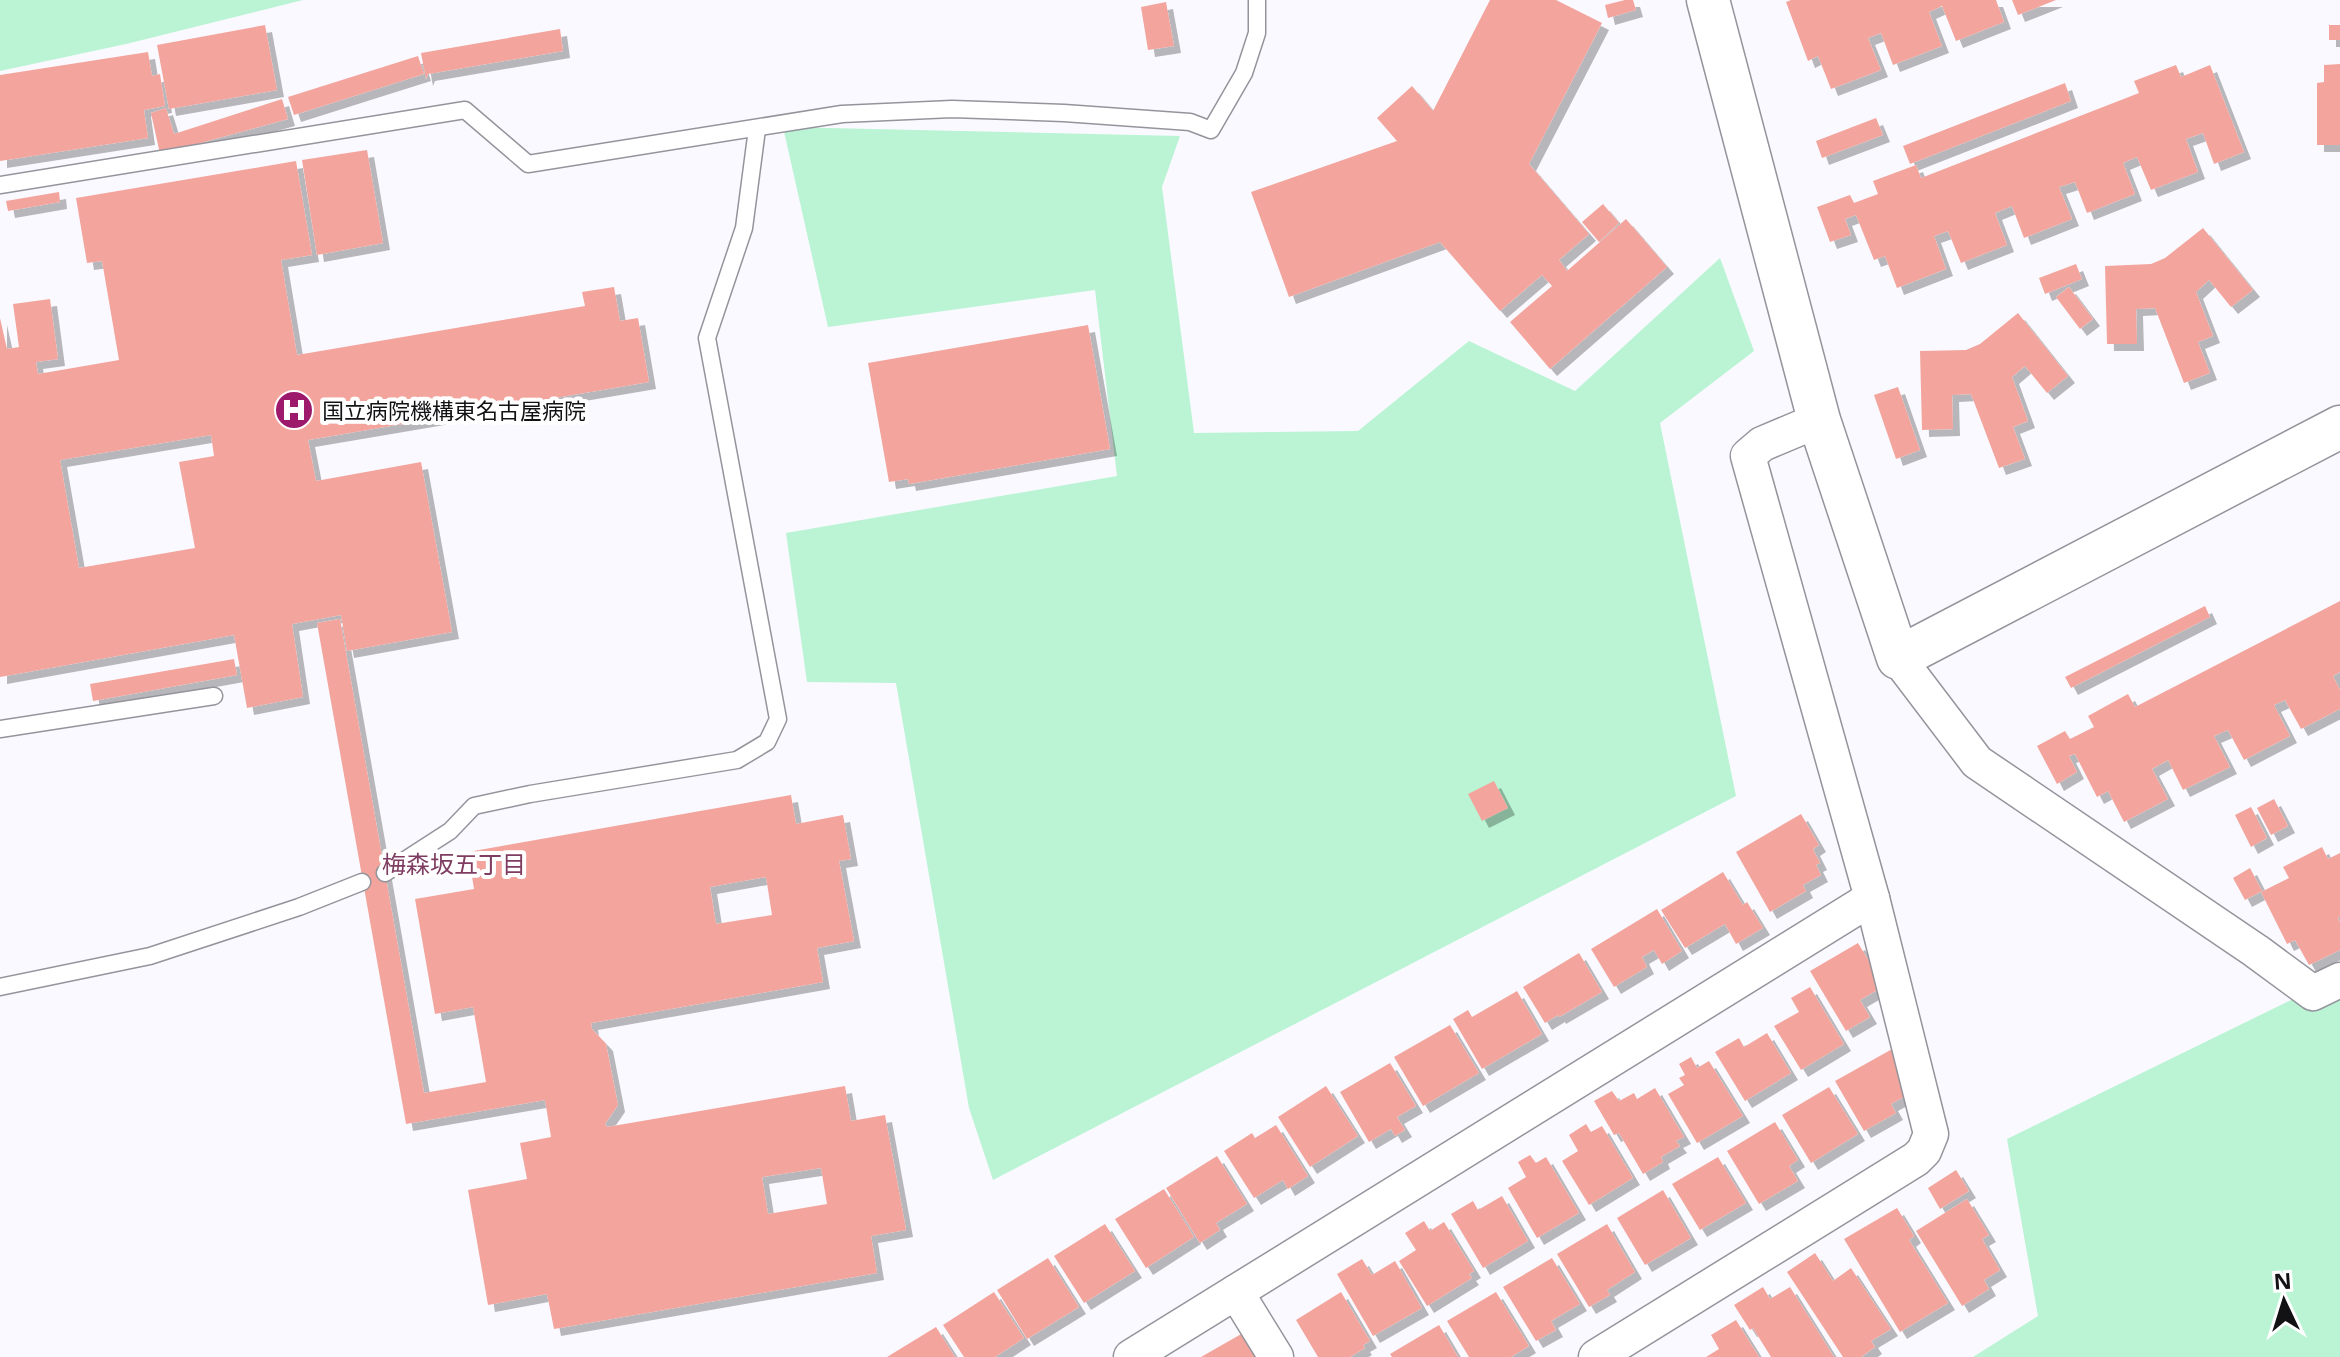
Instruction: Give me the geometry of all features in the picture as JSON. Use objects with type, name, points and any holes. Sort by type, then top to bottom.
[{"type":"street","points":[[1708,0],[1819,420],[1898,658],[1977,762],[2313,993],[2340,980]]},
{"type":"street","points":[[1596,1357],[1916,1159],[1924,1151],[1931,1134],[1872,898],[1748,456],[1762,444],[1819,420]]},
{"type":"street","points":[[1898,658],[2340,427]]},
{"type":"street","points":[[1131,1357],[1872,898]]},
{"type":"street","points":[[1236,1292],[1276,1357]]},
{"type":"lane","points":[[0,185],[465,110],[528,164],[842,114],[952,109],[1064,113],[1190,122],[1211,130],[1244,73],[1257,33],[1257,0]]},
{"type":"lane","points":[[385,873],[450,831],[474,806],[737,760],[767,742],[778,719],[707,338],[744,228],[757,129]]},
{"type":"lane","points":[[0,729],[214,696]]},
{"type":"lane","points":[[0,987],[150,956],[299,907],[362,882]]},
{"type":"green space","points":[[0,0],[303,0],[126,44],[0,71]]},
{"type":"green space","points":[[783,127],[1180,136],[1162,187],[1194,433],[1358,431],[1469,341],[1575,391],[1720,258],[1754,351],[1660,423],[1736,796],[993,1180],[969,1108],[896,683],[807,682],[786,533],[1117,476],[1095,290],[828,327]]},
{"type":"green space","points":[[2340,976],[2340,1357],[1973,1357],[2038,1316],[2007,1139]]},
{"type":"building","points":[[1490,0],[1556,0],[1602,23],[1529,164],[1589,234],[1559,260],[1567,271],[1626,219],[1667,267],[1550,369],[1510,322],[1552,286],[1542,275],[1500,311],[1440,242],[1289,297],[1251,192],[1397,141],[1377,118],[1412,86],[1433,111]]},
{"type":"building","points":[[1633,0],[1636,10],[1608,18],[1605,5]]},
{"type":"building","points":[[1996,0],[2004,22],[1956,41],[1942,6],[1929,12],[1942,46],[1893,65],[1881,33],[1868,38],[1881,70],[1831,89],[1818,56],[1808,61],[1786,2]]},
{"type":"building","points":[[2012,0],[2056,0],[2018,15]]},
{"type":"building","points":[[1166,2],[1174,46],[1148,50],[1141,7]]},
{"type":"building","points":[[265,25],[277,90],[169,109],[157,45]]},
{"type":"building","points":[[2329,25],[2340,25],[2340,40],[2329,40]]},
{"type":"building","points":[[560,29],[563,51],[428,74],[426,79],[421,53]]},
{"type":"building","points":[[148,52],[152,76],[160,74],[165,106],[144,110],[148,138],[0,161],[0,75]]},
{"type":"building","points":[[418,56],[424,74],[294,115],[288,97]]},
{"type":"building","points":[[2340,64],[2340,145],[2317,145],[2317,83],[2324,82],[2324,65]]},
{"type":"building","points":[[2176,65],[2181,77],[2210,65],[2244,152],[2214,164],[2203,133],[2186,139],[2198,172],[2151,190],[2137,157],[2123,163],[2135,194],[2087,213],[2075,182],[2059,187],[2072,219],[2024,238],[2012,206],[1995,213],[2007,245],[1961,263],[1948,231],[1934,236],[1946,269],[1897,288],[1885,256],[1874,260],[1856,215],[1845,219],[1851,235],[1830,242],[1817,207],[1850,195],[1854,203],[1878,194],[1873,181],[1916,165],[1921,178],[2139,93],[2134,81]]},
{"type":"building","points":[[2065,83],[2071,101],[1910,164],[1903,146]]},
{"type":"building","points":[[282,99],[288,119],[160,154],[151,113],[166,108],[174,134]]},
{"type":"building","points":[[1876,118],[1883,135],[1822,158],[1816,141]]},
{"type":"building","points":[[367,150],[383,243],[317,255],[302,160]]},
{"type":"building","points":[[296,161],[312,255],[281,260],[297,355],[585,306],[582,292],[614,287],[620,321],[638,318],[649,382],[308,440],[316,481],[421,462],[452,632],[347,651],[341,615],[292,624],[303,697],[247,708],[234,635],[0,677],[0,318],[7,349],[19,347],[13,304],[50,299],[58,359],[36,362],[38,374],[119,360],[102,261],[87,263],[76,198]],"holes":[[[211,435],[214,456],[179,462],[195,548],[79,568],[60,460]]]},
{"type":"building","points":[[59,192],[60,202],[8,211],[6,201]]},
{"type":"building","points":[[1603,204],[1619,223],[1599,242],[1582,222]]},
{"type":"building","points":[[2203,228],[2253,290],[2231,307],[2209,280],[2196,292],[2213,336],[2198,342],[2210,373],[2184,383],[2155,308],[2136,309],[2137,344],[2107,344],[2105,266],[2151,264],[2165,258]]},
{"type":"building","points":[[2076,264],[2082,279],[2045,294],[2039,278]]},
{"type":"building","points":[[2069,287],[2093,319],[2080,329],[2056,297]]},
{"type":"building","points":[[2018,313],[2068,376],[2047,393],[2025,366],[2012,377],[2028,421],[2013,427],[2025,459],[1999,468],[1971,394],[1952,395],[1953,429],[1922,430],[1920,351],[1966,350],[1980,344]]},
{"type":"building","points":[[1088,325],[1110,449],[909,484],[908,479],[889,482],[868,363]]},
{"type":"building","points":[[1898,387],[1920,450],[1896,459],[1874,395]]},
{"type":"building","points":[[2340,601],[2340,672],[2333,676],[2340,690],[2340,709],[2301,729],[2285,700],[2274,705],[2290,736],[2244,760],[2228,730],[2214,736],[2230,767],[2183,790],[2168,760],[2152,769],[2168,799],[2124,822],[2108,791],[2097,797],[2075,754],[2069,756],[2077,772],[2057,784],[2037,746],[2065,731],[2070,739],[2094,727],[2088,716],[2128,694],[2135,707]]},
{"type":"building","points":[[2205,606],[2210,617],[2071,688],[2065,677]]},
{"type":"building","points":[[340,619],[424,1093],[486,1082],[473,1007],[435,1014],[415,899],[474,889],[468,852],[791,795],[796,824],[843,815],[851,859],[839,861],[854,941],[817,948],[823,982],[591,1023],[592,1029],[606,1044],[618,1105],[605,1124],[607,1127],[845,1086],[851,1121],[885,1115],[906,1230],[871,1236],[877,1273],[554,1329],[547,1294],[488,1305],[468,1190],[527,1179],[520,1143],[551,1137],[545,1100],[406,1124],[317,623]],"holes":[[[766,877],[772,915],[716,924],[710,887]],[[821,1168],[827,1204],[768,1214],[762,1177]]]},
{"type":"building","points":[[234,659],[237,675],[93,701],[90,684]]},
{"type":"building","points":[[1494,781],[1508,808],[1482,821],[1468,794]]},
{"type":"building","points":[[2274,799],[2288,826],[2271,835],[2257,808]]},
{"type":"building","points":[[2251,807],[2267,838],[2251,847],[2235,815]]},
{"type":"building","points":[[1801,814],[1819,845],[1813,849],[1820,863],[1816,865],[1821,875],[1803,885],[1806,891],[1770,912],[1736,852]]},
{"type":"building","points":[[2322,847],[2328,859],[2340,853],[2340,950],[2309,965],[2295,940],[2287,944],[2261,892],[2289,878],[2283,867]]},
{"type":"building","points":[[2250,868],[2262,891],[2245,900],[2233,878]]},
{"type":"building","points":[[1723,872],[1743,905],[1747,902],[1763,928],[1736,944],[1725,924],[1685,948],[1661,910]]},
{"type":"building","points":[[1657,909],[1682,951],[1662,964],[1654,950],[1642,957],[1647,967],[1614,987],[1591,949]]},
{"type":"building","points":[[1858,943],[1884,986],[1860,1000],[1870,1017],[1846,1031],[1810,971]]},
{"type":"building","points":[[1579,953],[1602,992],[1545,1023],[1523,987]]},
{"type":"building","points":[[1810,987],[1844,1044],[1801,1070],[1774,1026],[1799,1012],[1791,998]]},
{"type":"building","points":[[1517,991],[1542,1034],[1482,1069],[1453,1019],[1468,1010],[1472,1017]]},
{"type":"building","points":[[1450,1025],[1479,1073],[1423,1106],[1394,1057]]},
{"type":"building","points":[[1767,1033],[1791,1073],[1745,1101],[1715,1052],[1739,1038],[1744,1047]]},
{"type":"building","points":[[1894,1048],[1913,1092],[1891,1104],[1896,1113],[1864,1131],[1835,1081]]},
{"type":"building","points":[[1691,1057],[1697,1068],[1709,1061],[1743,1116],[1697,1143],[1668,1094],[1684,1085],[1679,1078],[1685,1075],[1679,1064]]},
{"type":"building","points":[[1390,1063],[1416,1106],[1397,1117],[1405,1130],[1395,1136],[1391,1129],[1369,1142],[1340,1092]]},
{"type":"building","points":[[1326,1086],[1358,1136],[1310,1167],[1278,1117]]},
{"type":"building","points":[[1829,1087],[1858,1134],[1811,1163],[1782,1115]]},
{"type":"building","points":[[1655,1088],[1684,1137],[1676,1141],[1680,1146],[1661,1157],[1663,1162],[1643,1174],[1619,1133],[1614,1135],[1594,1101],[1612,1091],[1619,1101],[1634,1093],[1637,1099]]},
{"type":"building","points":[[1775,1122],[1798,1160],[1789,1166],[1798,1181],[1759,1204],[1727,1151]]},
{"type":"building","points":[[1586,1124],[1591,1132],[1602,1126],[1633,1178],[1589,1205],[1562,1161],[1578,1151],[1569,1135]]},
{"type":"building","points":[[1276,1125],[1308,1176],[1288,1189],[1283,1180],[1254,1198],[1224,1151],[1252,1133],[1255,1138]]},
{"type":"building","points":[[1530,1155],[1536,1163],[1546,1157],[1579,1213],[1537,1238],[1508,1188],[1526,1177],[1518,1162]]},
{"type":"building","points":[[1217,1156],[1247,1204],[1216,1223],[1220,1230],[1200,1243],[1166,1188]]},
{"type":"building","points":[[1718,1157],[1746,1203],[1700,1230],[1672,1184]]},
{"type":"building","points":[[1956,1170],[1969,1191],[1940,1209],[1928,1188]]},
{"type":"building","points":[[1164,1189],[1194,1237],[1146,1268],[1115,1219]]},
{"type":"building","points":[[1663,1190],[1691,1238],[1645,1265],[1617,1218]]},
{"type":"building","points":[[1502,1196],[1528,1241],[1483,1268],[1451,1214],[1473,1201],[1478,1210]]},
{"type":"building","points":[[1967,1199],[1989,1235],[1982,1239],[2000,1270],[1984,1280],[1989,1289],[1962,1306],[1916,1231]]},
{"type":"building","points":[[1897,1208],[1914,1236],[1909,1240],[1948,1303],[1900,1332],[1844,1239]]},
{"type":"building","points":[[1424,1221],[1430,1231],[1444,1222],[1474,1271],[1469,1274],[1472,1278],[1427,1306],[1399,1261],[1416,1250],[1405,1233]]},
{"type":"building","points":[[1105,1224],[1135,1271],[1084,1303],[1054,1256]]},
{"type":"building","points":[[1607,1224],[1635,1272],[1607,1290],[1610,1295],[1589,1307],[1557,1254]]},
{"type":"building","points":[[1815,1253],[1833,1281],[1851,1268],[1891,1329],[1871,1341],[1875,1347],[1861,1357],[1843,1357],[1787,1272]]},
{"type":"building","points":[[1048,1258],[1079,1307],[1027,1339],[997,1290]]},
{"type":"building","points":[[1552,1258],[1580,1304],[1551,1321],[1556,1330],[1536,1341],[1503,1287]]},
{"type":"building","points":[[1362,1259],[1372,1275],[1395,1261],[1422,1308],[1373,1336],[1337,1274]]},
{"type":"building","points":[[1763,1287],[1770,1299],[1790,1287],[1834,1357],[1771,1357],[1734,1305]]},
{"type":"building","points":[[994,1292],[1024,1338],[995,1357],[964,1357],[943,1325]]},
{"type":"building","points":[[1341,1292],[1370,1341],[1350,1357],[1318,1357],[1296,1320]]},
{"type":"building","points":[[1496,1292],[1529,1346],[1511,1357],[1469,1357],[1447,1321]]},
{"type":"building","points":[[1736,1320],[1759,1357],[1706,1357],[1719,1349],[1711,1335]]},
{"type":"building","points":[[1439,1325],[1458,1357],[1392,1357],[1390,1354]]},
{"type":"building","points":[[936,1327],[955,1357],[887,1357]]},
{"type":"building","points":[[1243,1333],[1256,1357],[1201,1357]]},
{"type":"place","name":"国立病院機構東名古屋病院","points":[[294,410]]},
{"type":"district","name":"梅森坂五丁目","points":[[454,863]]}]
